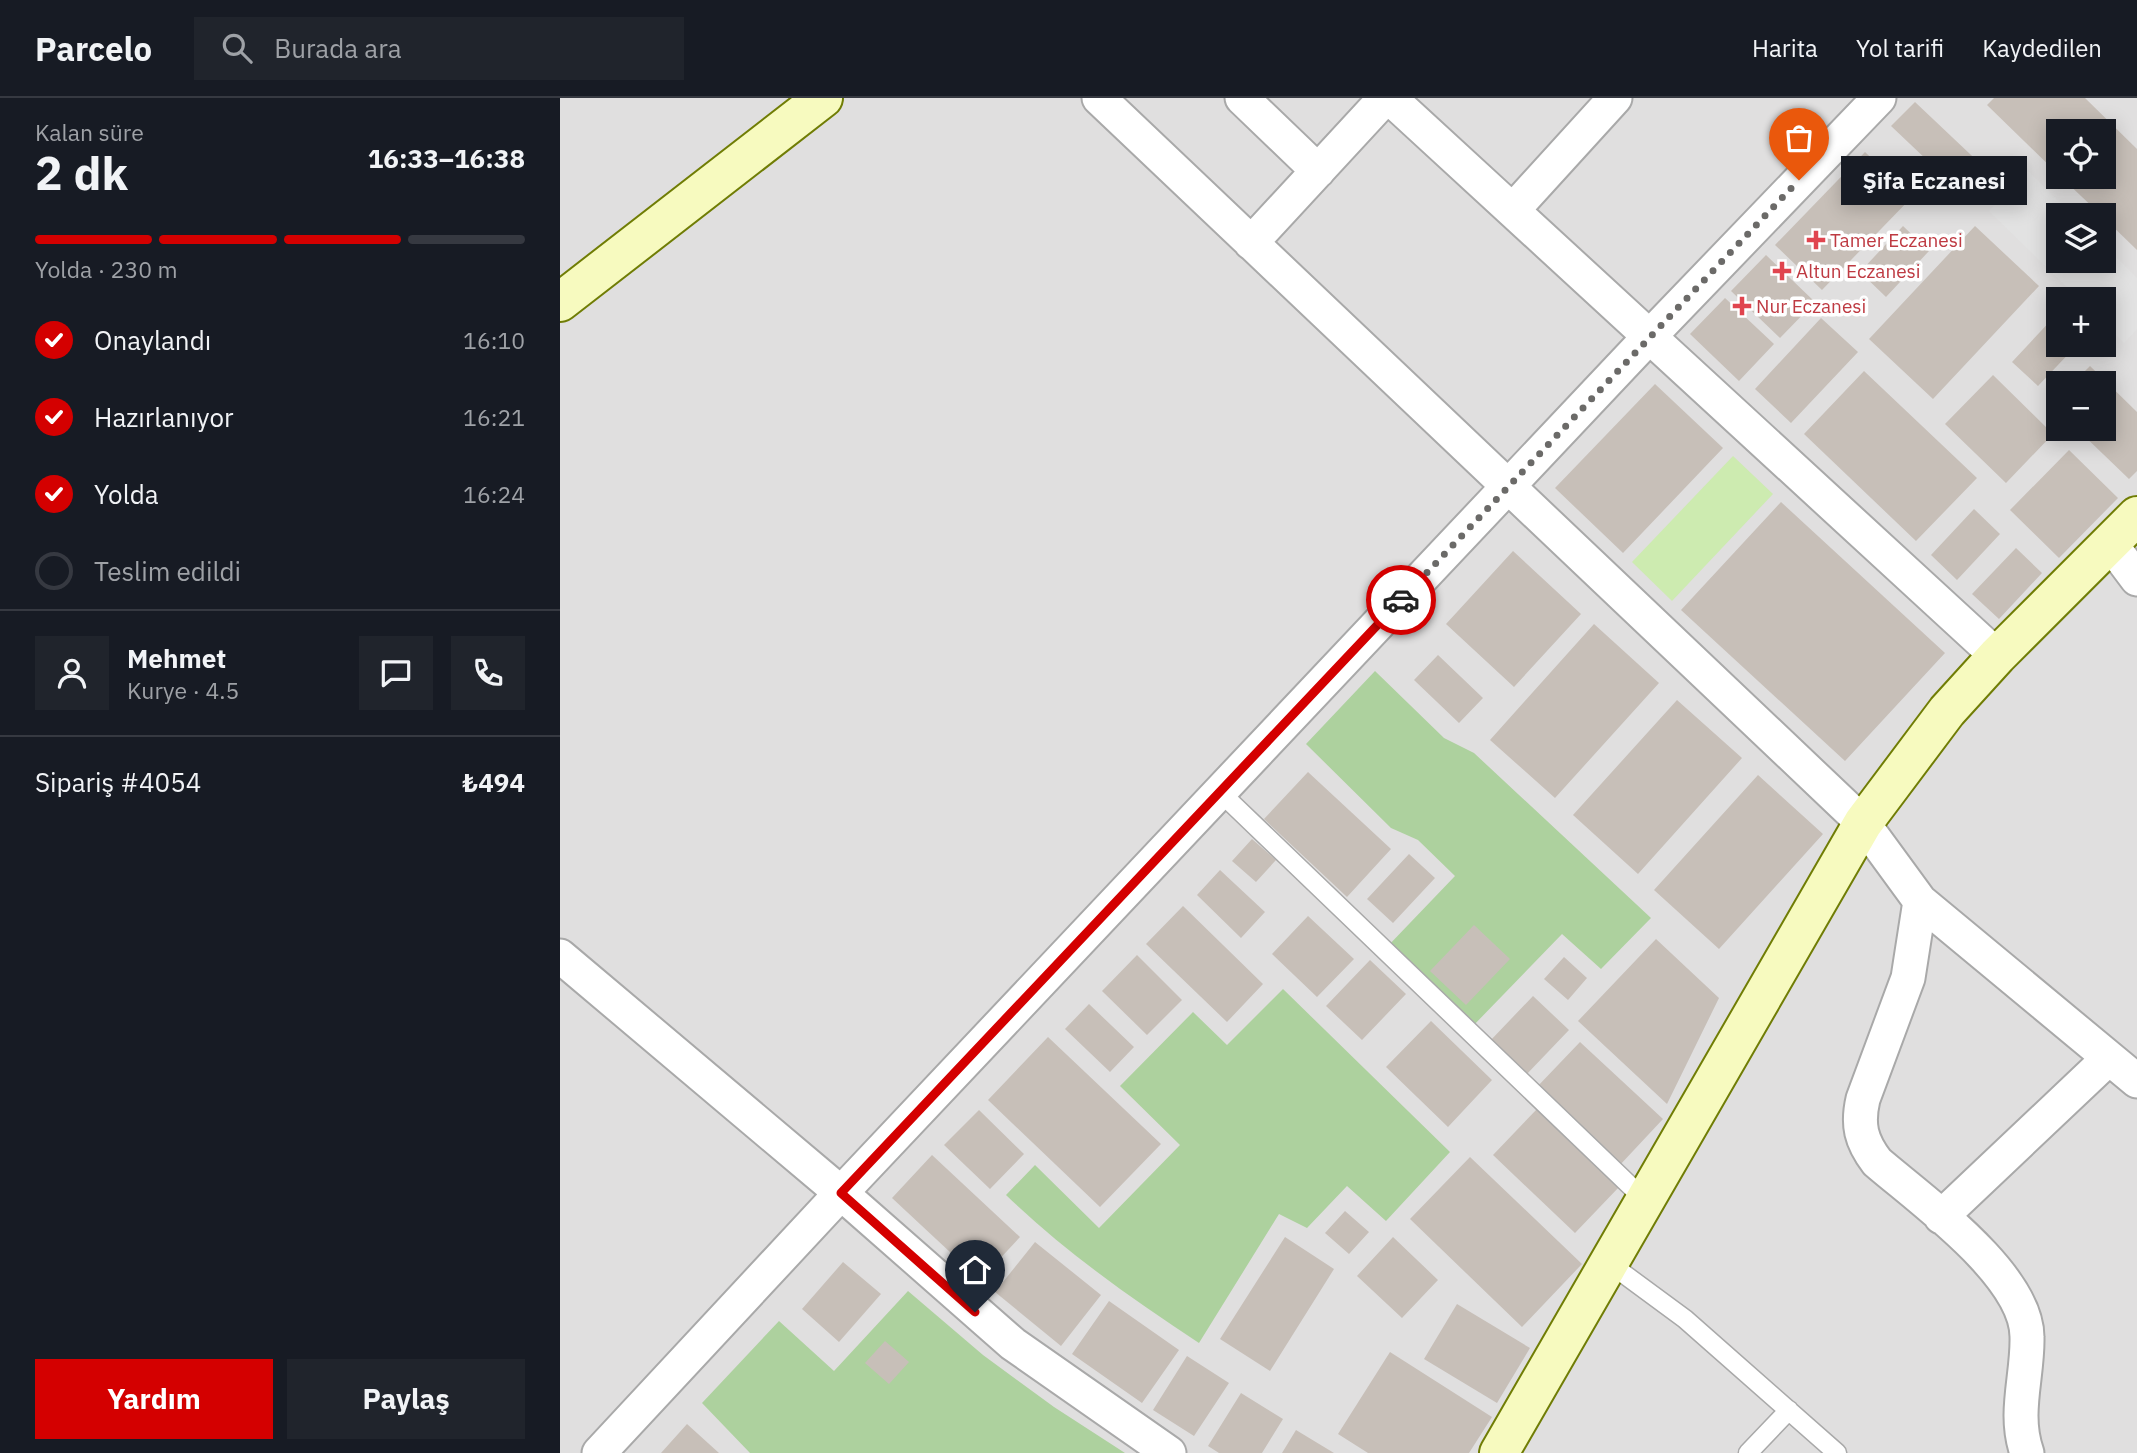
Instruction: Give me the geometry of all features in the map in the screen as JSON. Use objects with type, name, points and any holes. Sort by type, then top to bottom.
[{"type":"main road","points":[[560,302],[823,98]]},
{"type":"main road","points":[[1499,1453],[1863,823],[1947,711],[1997,656],[2137,516]]},
{"type":"street","points":[[1099,98],[1863,823],[1920,901],[2137,1081]]},
{"type":"street","points":[[1242,98],[1318,171]]},
{"type":"street","points":[[1251,243],[1385,98]]},
{"type":"street","points":[[1390,98],[1997,656]]},
{"type":"street","points":[[1513,210],[1615,98]]},
{"type":"street","points":[[599,1453],[841,1193],[1874,100]]},
{"type":"street","points":[[2110,543],[2137,579]]},
{"type":"street","points":[[1920,901],[1908,978],[1863,1099],[1859,1115],[1860,1131],[1865,1147],[1877,1162],[1987,1259],[2008,1285],[2022,1312],[2028,1335],[2020,1421],[2027,1453]]},
{"type":"street","points":[[560,956],[841,1193],[1013,1344],[1169,1453]]},
{"type":"street","points":[[1941,1217],[2109,1058]]},
{"type":"lane","points":[[1220,792],[1645,1200]]},
{"type":"lane","points":[[1609,1264],[1685,1319],[1837,1453]]},
{"type":"lane","points":[[1748,1453],[1788,1410]]},
{"type":"shaded area","points":[[560,98],[2137,98],[2137,1453],[560,1453]]},
{"type":"shaded area","points":[[2028,171],[2061,203],[2046,203],[2046,267],[1989,211]]},
{"type":"shaded area","points":[[2116,257],[2137,278],[2137,329],[2124,343],[2116,335],[2116,287],[2067,287],[2052,273],[2116,273]]},
{"type":"green space","points":[[1733,456],[1773,494],[1672,601],[1632,562]]},
{"type":"green space","points":[[1375,671],[1444,738],[1474,753],[1651,918],[1601,969],[1562,934],[1471,1028],[1386,948],[1455,876],[1418,840],[1391,828],[1306,744]]},
{"type":"green space","points":[[1283,989],[1450,1152],[1386,1221],[1347,1186],[1307,1228],[1279,1214],[1199,1343],[1099,1274],[1051,1236],[1006,1195],[1035,1165],[1099,1228],[1180,1145],[1120,1086],[1193,1012],[1227,1045]]},
{"type":"green space","points":[[908,1291],[983,1355],[1054,1407],[1125,1453],[750,1453],[702,1403],[779,1321],[834,1371]]},
{"type":"building","points":[[1994,98],[2085,98],[2106,119],[2046,119],[2046,162],[1987,105]]},
{"type":"building","points":[[1915,102],[1989,172],[1966,197],[1891,126]]},
{"type":"building","points":[[2116,128],[2137,149],[2137,250],[2116,230],[2116,203],[2088,203],[2074,189],[2116,189]]},
{"type":"building","points":[[1865,152],[1912,197],[1822,290],[1775,245]]},
{"type":"building","points":[[1903,226],[1929,251],[1886,297],[1860,272]]},
{"type":"building","points":[[1975,226],[2039,286],[1933,399],[1869,339]]},
{"type":"building","points":[[1766,255],[1815,302],[1780,338],[1731,291]]},
{"type":"building","points":[[1725,298],[1774,344],[1739,381],[1690,334]]},
{"type":"building","points":[[1821,318],[1858,352],[1791,423],[1755,389]]},
{"type":"building","points":[[2046,326],[2046,357],[2066,357],[2052,371],[2046,371],[2046,378],[2038,386],[2012,362]]},
{"type":"building","points":[[1864,371],[1977,478],[1916,541],[1804,434]]},
{"type":"building","points":[[1993,375],[2046,427],[2046,441],[2006,483],[1945,424]]},
{"type":"building","points":[[1655,384],[1723,448],[1623,553],[1555,488]]},
{"type":"building","points":[[2116,391],[2137,412],[2137,471],[2129,479],[2089,441],[2116,441]]},
{"type":"building","points":[[2069,450],[2118,498],[2059,558],[2010,510]]},
{"type":"building","points":[[1781,502],[1945,653],[1845,761],[1681,610]]},
{"type":"building","points":[[1974,509],[2000,534],[1957,580],[1931,555]]},
{"type":"building","points":[[2016,548],[2042,573],[1999,619],[1972,594]]},
{"type":"building","points":[[1513,551],[1581,614],[1514,687],[1446,624]]},
{"type":"building","points":[[1594,624],[1659,683],[1555,798],[1490,740]]},
{"type":"building","points":[[1438,655],[1483,698],[1459,723],[1414,680]]},
{"type":"building","points":[[1677,700],[1742,758],[1638,874],[1573,815]]},
{"type":"building","points":[[1308,772],[1391,849],[1347,897],[1264,819]]},
{"type":"building","points":[[1758,775],[1823,834],[1719,949],[1654,890]]},
{"type":"building","points":[[1252,839],[1276,860],[1256,882],[1232,861]]},
{"type":"building","points":[[1409,854],[1435,878],[1393,923],[1367,899]]},
{"type":"building","points":[[1220,870],[1265,912],[1241,938],[1197,895]]},
{"type":"building","points":[[1183,906],[1263,984],[1227,1022],[1146,944]]},
{"type":"building","points":[[1308,916],[1354,959],[1317,997],[1272,954]]},
{"type":"building","points":[[1474,925],[1510,959],[1466,1005],[1430,971]]},
{"type":"building","points":[[1656,939],[1719,998],[1667,1104],[1578,1021]]},
{"type":"building","points":[[1137,955],[1182,1000],[1147,1035],[1102,991]]},
{"type":"building","points":[[1564,957],[1587,978],[1568,1000],[1544,979]]},
{"type":"building","points":[[1370,960],[1406,994],[1362,1040],[1326,1006]]},
{"type":"building","points":[[1533,996],[1569,1030],[1525,1076],[1489,1042]]},
{"type":"building","points":[[1089,1004],[1134,1047],[1110,1072],[1065,1029]]},
{"type":"building","points":[[1431,1021],[1492,1080],[1448,1127],[1386,1067]]},
{"type":"building","points":[[1048,1037],[1161,1144],[1100,1207],[988,1100]]},
{"type":"building","points":[[1580,1042],[1663,1119],[1619,1166],[1536,1088]]},
{"type":"building","points":[[1537,1109],[1620,1186],[1575,1233],[1493,1155]]},
{"type":"building","points":[[979,1110],[1024,1154],[990,1189],[944,1145]]},
{"type":"building","points":[[932,1155],[1020,1237],[980,1280],[892,1198]]},
{"type":"building","points":[[1470,1157],[1582,1264],[1522,1327],[1410,1219]]},
{"type":"building","points":[[1345,1211],[1369,1232],[1349,1254],[1325,1233]]},
{"type":"building","points":[[1285,1237],[1334,1269],[1270,1371],[1220,1339]]},
{"type":"building","points":[[1393,1237],[1438,1280],[1402,1318],[1357,1276]]},
{"type":"building","points":[[1035,1242],[1101,1295],[1061,1346],[995,1292]]},
{"type":"building","points":[[843,1262],[881,1294],[839,1342],[802,1309]]},
{"type":"building","points":[[1109,1301],[1179,1350],[1142,1403],[1072,1354]]},
{"type":"building","points":[[1457,1304],[1530,1348],[1497,1403],[1424,1359]]},
{"type":"building","points":[[885,1341],[909,1362],[889,1384],[865,1363]]},
{"type":"building","points":[[1390,1352],[1492,1417],[1469,1453],[1368,1453],[1338,1434]]},
{"type":"building","points":[[1187,1356],[1229,1383],[1194,1436],[1153,1410]]},
{"type":"building","points":[[1241,1393],[1283,1419],[1262,1453],[1219,1453],[1208,1446]]},
{"type":"building","points":[[687,1424],[719,1453],[661,1453]]},
{"type":"building","points":[[1296,1430],[1334,1453],[1282,1453]]},
{"type":"way so far","points":[[1401,600],[1799,180]]},
{"type":"place","name":"Şifa Eczanesi","points":[[1799,180]]},
{"type":"place","name":"Tamer Eczanesi","points":[[1816,240]]},
{"type":"place","name":"Altun Eczanesi","points":[[1782,271]]},
{"type":"place","name":"Nur Eczanesi","points":[[1742,306]]},
{"type":"route","points":[[975,1312],[841,1193],[1401,600]]}]
